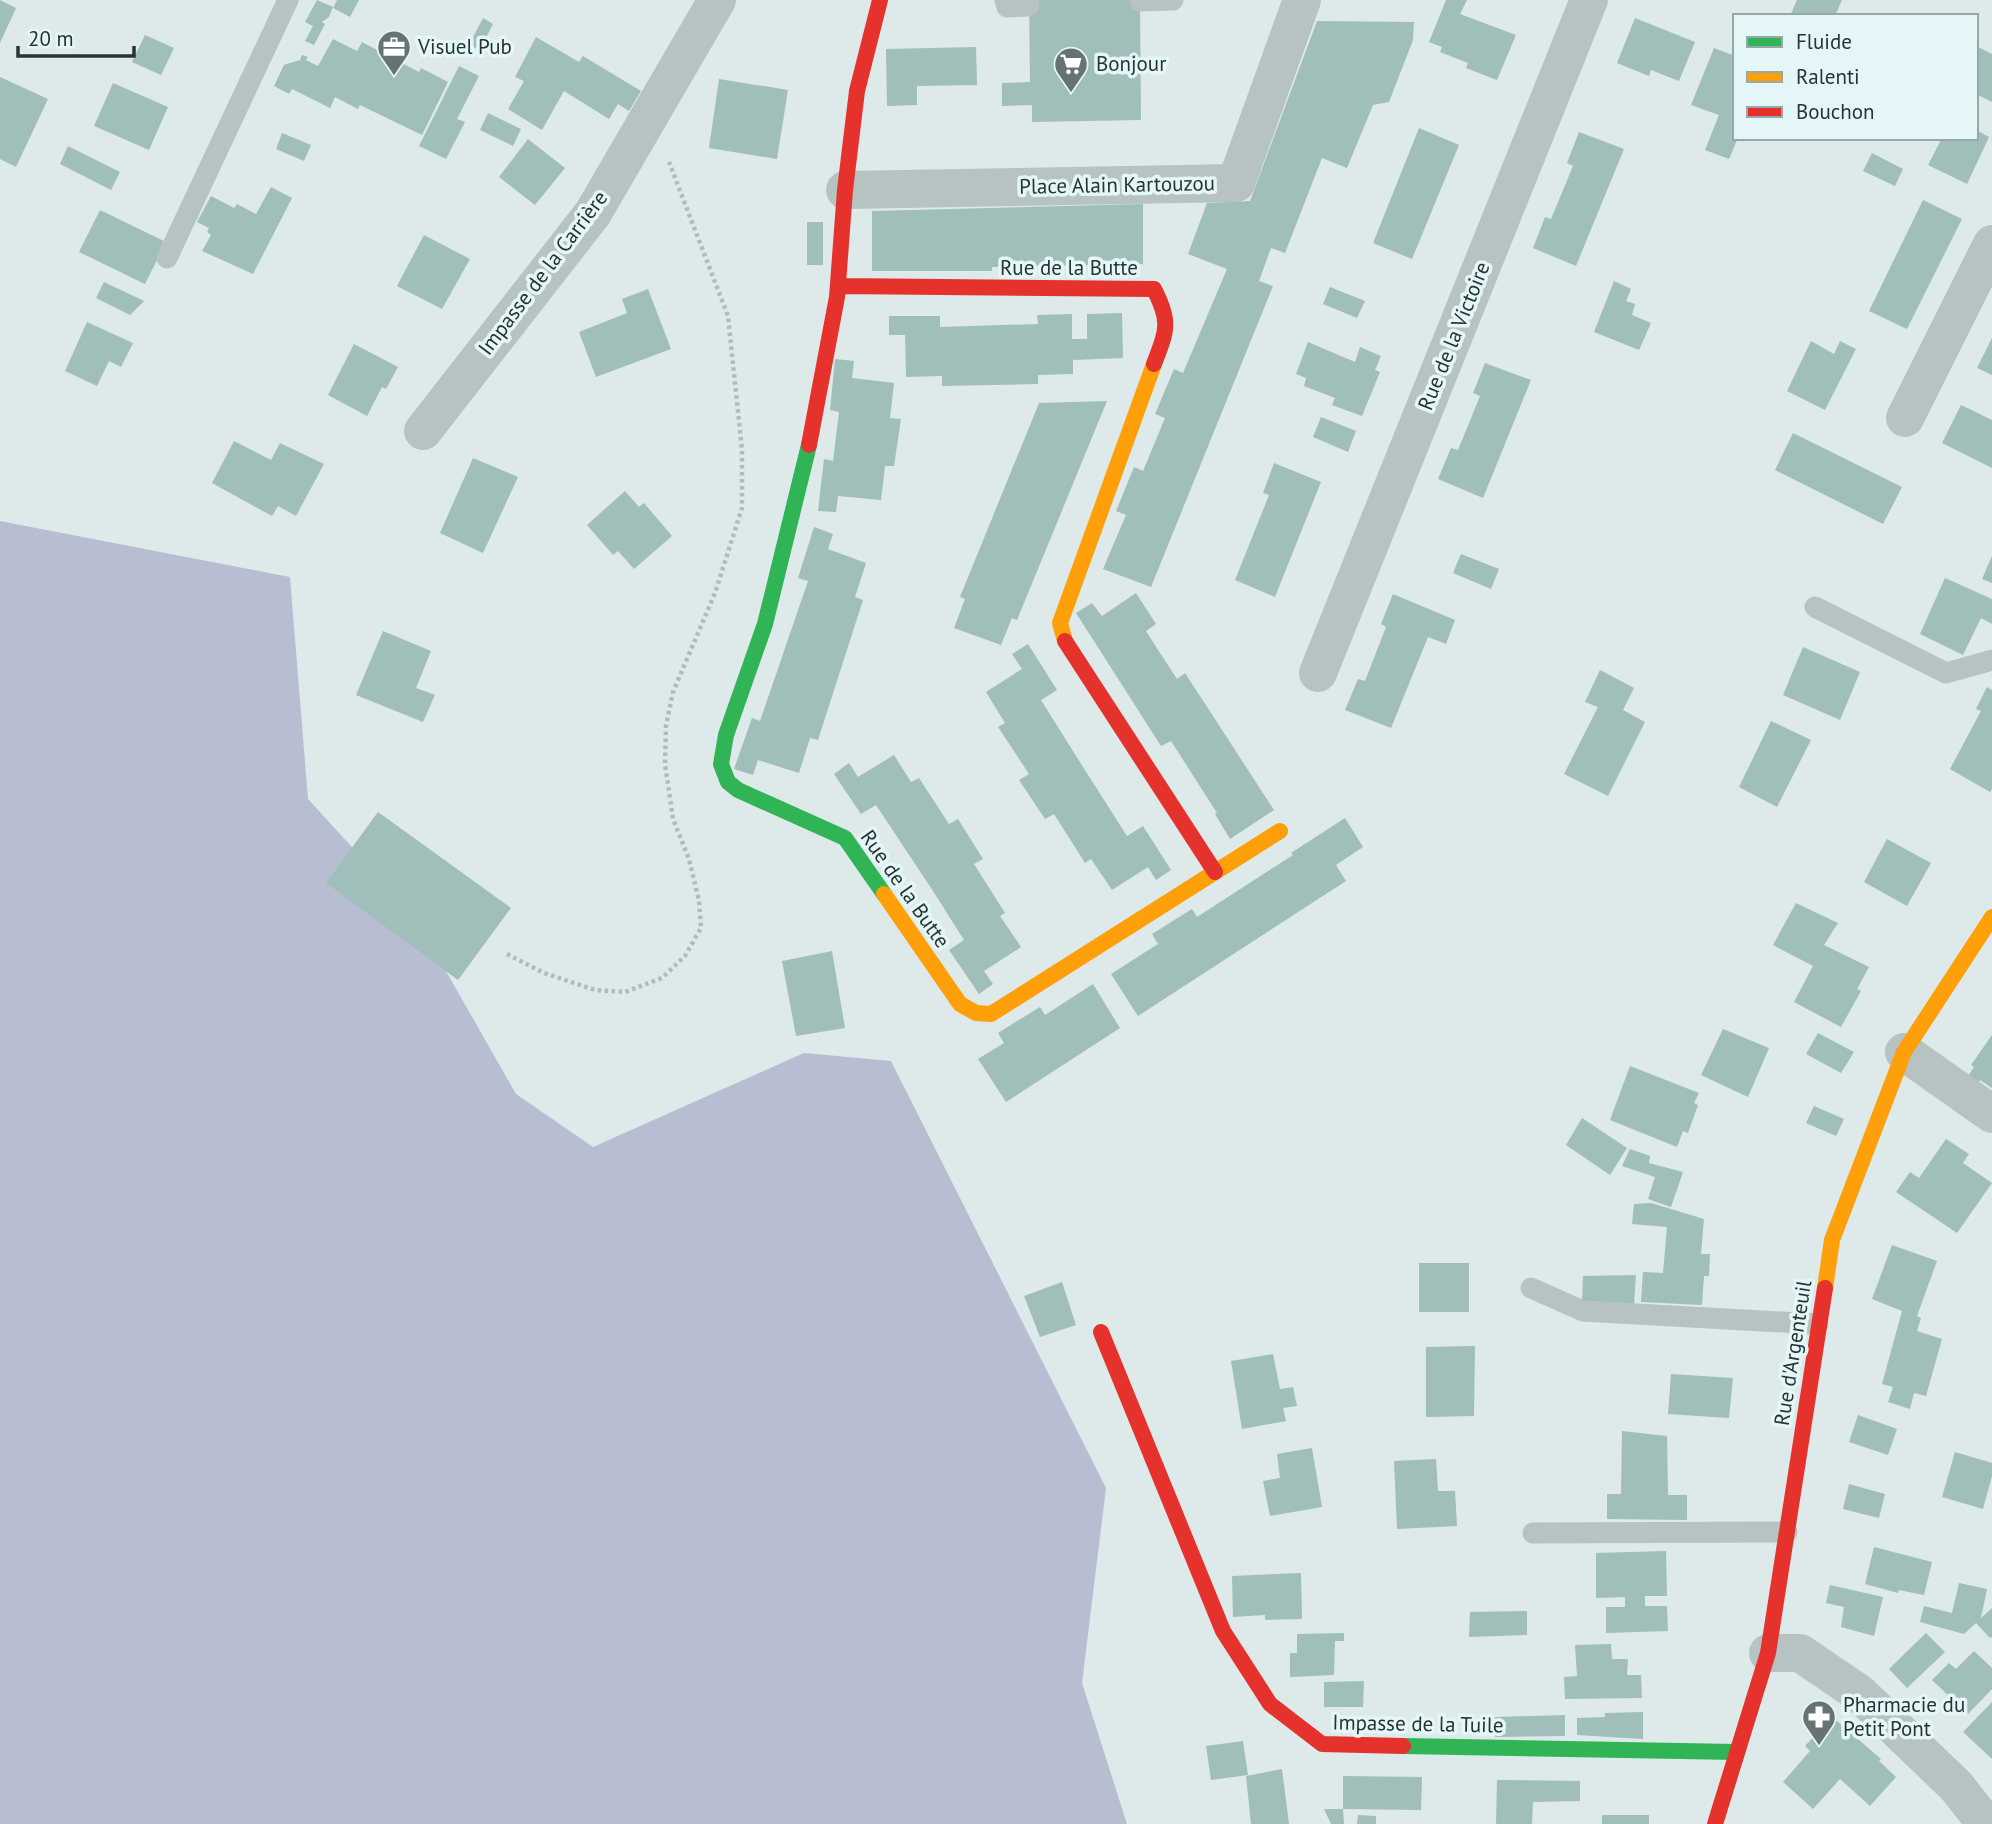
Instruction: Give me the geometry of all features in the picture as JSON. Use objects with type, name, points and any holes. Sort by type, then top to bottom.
[{"type":"street","name":"Impasse de la Carrière","points":[[423,430],[593,213],[718,0]]},
{"type":"street","name":"Rue de la Butte","points":[[880,0],[857,91],[845,190],[838,286],[804,474],[765,624],[726,735],[721,764],[728,782],[737,790],[845,838],[960,1004],[976,1013],[990,1014],[1280,831]]},
{"type":"street","name":"Place Alain Kartouzou","points":[[845,190],[1236,183],[1302,0]]},
{"type":"street","name":"Rue de la Victoire","points":[[1318,673],[1589,0]]},
{"type":"street","points":[[1905,418],[1992,244]]},
{"type":"street","name":"Rue de la Butte","points":[[838,286],[1154,289],[1166,312],[1166,335],[1060,623],[1064,639],[1215,872]]},
{"type":"street","name":"Rue d'Argenteuil","points":[[1715,1824],[1768,1653],[1832,1240],[1904,1052],[1992,917]]},
{"type":"street","points":[[1904,1052],[1992,1114]]},
{"type":"street","name":"Impasse de la Tuile","points":[[1101,1332],[1223,1631],[1270,1704],[1322,1744],[1737,1752]]},
{"type":"street","points":[[1768,1653],[1800,1653],[1859,1693],[1956,1786],[1986,1824]]},
{"type":"lane","points":[[167,258],[288,0]]},
{"type":"lane","points":[[1005,0],[1007,7],[1029,6]]},
{"type":"lane","points":[[1140,1],[1173,0]]},
{"type":"lane","points":[[1815,607],[1946,673],[1992,660]]},
{"type":"lane","points":[[1531,1288],[1583,1311],[1818,1324]]},
{"type":"lane","points":[[1533,1532],[1787,1532]]},
{"type":"path","points":[[507,954],[544,973],[595,990],[625,992],[662,978],[685,956],[701,929],[699,901],[689,859],[673,819],[665,764],[666,726],[673,692],[715,593],[742,508],[742,450],[728,316],[674,170],[646,121]]},
{"type":"shaded area","points":[[0,521],[290,577],[308,799],[414,915],[516,1094],[593,1147],[804,1053],[891,1061],[1106,1488],[1082,1683],[1127,1824],[0,1824]]},
{"type":"building","points":[[0,0],[16,8],[0,43]]},
{"type":"building","points":[[317,0],[333,7],[329,17],[322,22],[325,24],[314,45],[305,41],[313,26],[305,22]]},
{"type":"building","points":[[337,0],[359,0],[350,17],[333,8]]},
{"type":"building","points":[[1029,0],[1140,0],[1141,120],[1032,122],[1032,105],[1002,106],[1002,83],[1030,82]]},
{"type":"building","points":[[1446,0],[1467,0],[1460,14],[1516,35],[1497,80],[1466,68],[1468,63],[1440,52],[1442,47],[1429,42]]},
{"type":"building","points":[[1797,0],[1842,0],[1836,14],[1791,14]]},
{"type":"building","points":[[483,18],[493,24],[480,50],[469,45]]},
{"type":"building","points":[[1635,18],[1695,42],[1679,81],[1651,70],[1649,76],[1617,63]]},
{"type":"building","points":[[1317,21],[1414,22],[1413,40],[1389,102],[1373,105],[1347,168],[1322,158],[1285,253],[1271,248],[1259,281],[1273,286],[1151,587],[1103,569],[1126,515],[1116,511],[1134,467],[1143,471],[1165,418],[1155,414],[1174,369],[1183,373],[1227,269],[1188,254],[1207,203],[1250,201]]},
{"type":"building","points":[[145,35],[174,48],[161,75],[132,62]]},
{"type":"building","points":[[536,37],[579,62],[583,56],[641,91],[629,111],[618,104],[609,119],[564,91],[542,130],[508,109],[524,81],[515,77]]},
{"type":"building","points":[[333,39],[357,51],[362,42],[419,72],[421,68],[448,82],[422,135],[360,105],[358,109],[335,97],[330,108],[292,89],[289,94],[274,86],[284,65],[300,60],[302,55],[318,66]]},
{"type":"building","points":[[976,47],[977,85],[917,86],[917,105],[887,106],[886,49]]},
{"type":"building","points":[[1978,47],[1992,54],[1992,102],[1978,95]]},
{"type":"building","points":[[1714,48],[1733,55],[1733,140],[1737,140],[1729,159],[1705,150],[1719,115],[1691,105]]},
{"type":"building","points":[[459,66],[479,76],[457,119],[465,122],[446,159],[419,146]]},
{"type":"building","points":[[0,77],[48,99],[16,167],[0,159]]},
{"type":"building","points":[[719,79],[788,90],[777,159],[709,148]]},
{"type":"building","points":[[113,83],[168,107],[149,150],[94,126]]},
{"type":"building","points":[[488,113],[521,129],[513,146],[480,130]]},
{"type":"building","points":[[1419,128],[1459,145],[1412,259],[1373,243]]},
{"type":"building","points":[[1978,131],[1989,137],[1967,184],[1928,165],[1941,140],[1978,140]]},
{"type":"building","points":[[1579,132],[1624,149],[1576,266],[1533,248],[1545,217],[1551,219],[1573,166],[1567,163]]},
{"type":"building","points":[[282,133],[311,145],[304,161],[276,149]]},
{"type":"building","points":[[528,139],[565,168],[535,205],[499,177]]},
{"type":"building","points":[[68,146],[120,172],[111,190],[60,164]]},
{"type":"building","points":[[1872,153],[1903,169],[1895,186],[1863,171]]},
{"type":"building","points":[[271,187],[292,198],[253,274],[202,251],[211,235],[207,232],[209,228],[197,222],[211,196],[234,208],[237,204],[256,214]]},
{"type":"building","points":[[1923,200],[1962,219],[1907,329],[1869,311]]},
{"type":"building","points":[[1143,204],[1143,264],[992,267],[992,271],[872,271],[872,211]]},
{"type":"building","points":[[100,210],[166,242],[145,284],[79,252]]},
{"type":"building","points":[[807,222],[823,222],[823,265],[807,265]]},
{"type":"building","points":[[424,235],[470,259],[442,309],[397,286]]},
{"type":"building","points":[[1614,281],[1631,289],[1626,301],[1635,304],[1632,315],[1651,323],[1639,350],[1594,332]]},
{"type":"building","points":[[104,282],[144,301],[130,315],[96,298]]},
{"type":"building","points":[[1330,287],[1365,301],[1357,318],[1323,304]]},
{"type":"building","points":[[648,289],[671,349],[596,377],[579,332],[627,313],[622,299]]},
{"type":"building","points":[[1122,313],[1123,358],[1073,360],[1073,374],[1038,375],[1038,384],[942,386],[942,376],[906,377],[905,335],[889,335],[889,316],[940,316],[940,327],[1038,324],[1037,315],[1072,314],[1072,339],[1087,339],[1087,314]]},
{"type":"building","points":[[87,322],[133,343],[121,367],[109,361],[97,386],[65,371]]},
{"type":"building","points":[[1992,338],[1992,375],[1977,368]]},
{"type":"building","points":[[1811,341],[1834,354],[1840,341],[1856,349],[1825,410],[1787,391]]},
{"type":"building","points":[[1308,342],[1355,362],[1360,347],[1381,356],[1375,370],[1380,372],[1362,416],[1332,405],[1335,398],[1304,386],[1306,378],[1296,374]]},
{"type":"building","points":[[354,344],[398,367],[386,389],[382,387],[367,416],[328,395]]},
{"type":"building","points":[[835,359],[854,361],[852,378],[894,383],[890,418],[901,419],[894,466],[885,466],[881,500],[838,496],[836,512],[818,511],[824,459],[833,461],[839,412],[830,410]]},
{"type":"building","points":[[1485,363],[1531,380],[1483,498],[1438,479],[1451,448],[1458,450],[1480,396],[1473,393]]},
{"type":"building","points":[[1107,401],[1017,620],[1012,618],[1001,645],[954,628],[965,599],[960,597],[1039,403]]},
{"type":"building","points":[[1961,405],[1992,420],[1992,468],[1942,443]]},
{"type":"building","points":[[1321,417],[1356,431],[1348,452],[1313,437]]},
{"type":"building","points":[[1793,433],[1902,487],[1883,524],[1775,470]]},
{"type":"building","points":[[234,441],[271,460],[280,443],[324,464],[296,516],[278,506],[272,516],[212,483]]},
{"type":"building","points":[[473,458],[518,477],[483,553],[440,533]]},
{"type":"building","points":[[1274,463],[1321,482],[1275,597],[1235,580],[1269,495],[1263,493]]},
{"type":"building","points":[[625,491],[639,507],[644,503],[672,536],[634,569],[618,551],[613,555],[587,525]]},
{"type":"building","points":[[814,527],[833,534],[828,549],[866,563],[855,597],[863,600],[818,740],[810,738],[799,773],[758,760],[753,775],[734,769],[752,718],[760,721],[808,581],[798,578]]},
{"type":"building","points":[[1461,554],[1499,569],[1491,589],[1453,573]]},
{"type":"building","points":[[1992,556],[1992,583],[1982,579]]},
{"type":"building","points":[[1945,578],[1992,599],[1992,624],[1981,618],[1963,655],[1920,634]]},
{"type":"building","points":[[1136,593],[1156,624],[1146,631],[1177,679],[1185,673],[1274,810],[1230,839],[1215,814],[1217,813],[1171,741],[1161,746],[1076,613],[1092,603],[1102,616]]},
{"type":"building","points":[[1393,594],[1455,620],[1446,644],[1428,637],[1391,728],[1345,710],[1358,679],[1365,681],[1386,627],[1381,624]]},
{"type":"building","points":[[383,631],[431,651],[416,688],[435,695],[423,722],[356,695]]},
{"type":"building","points":[[1028,644],[1057,690],[1041,700],[1083,767],[1127,836],[1143,826],[1171,870],[1156,880],[1148,867],[1112,890],[1091,859],[1085,863],[1054,814],[1045,819],[1019,780],[1029,774],[998,727],[1005,723],[986,692],[1022,669],[1012,654]]},
{"type":"building","points":[[1803,647],[1860,672],[1840,720],[1783,695]]},
{"type":"building","points":[[1600,670],[1634,688],[1623,710],[1645,722],[1608,796],[1564,774],[1598,707],[1585,702]]},
{"type":"building","points":[[1987,687],[1992,690],[1990,792],[1950,769],[1981,711],[1976,709]]},
{"type":"building","points":[[1771,721],[1811,740],[1777,807],[1739,787]]},
{"type":"building","points":[[894,755],[911,782],[919,778],[949,824],[958,819],[983,859],[974,864],[1005,913],[1000,916],[1021,947],[984,971],[993,984],[979,994],[949,950],[964,940],[933,891],[876,805],[861,814],[834,774],[849,763],[858,777]]},
{"type":"building","points":[[378,812],[511,908],[458,980],[326,883]]},
{"type":"building","points":[[1345,818],[1363,847],[1336,865],[1346,881],[1138,1016],[1111,974],[1158,944],[1152,934],[1192,909],[1197,917]]},
{"type":"building","points":[[1887,839],[1931,863],[1907,906],[1864,882]]},
{"type":"building","points":[[1796,903],[1838,923],[1824,945],[1869,967],[1857,989],[1861,991],[1841,1027],[1794,1002],[1813,966],[1773,945]]},
{"type":"building","points":[[832,951],[845,1028],[796,1036],[782,961]]},
{"type":"building","points":[[1093,984],[1120,1028],[1006,1102],[978,1059],[1004,1043],[998,1033],[1040,1007],[1045,1015]]},
{"type":"building","points":[[1723,1029],[1769,1048],[1748,1097],[1701,1075]]},
{"type":"building","points":[[1818,1033],[1854,1052],[1841,1073],[1806,1054]]},
{"type":"building","points":[[1992,1035],[1992,1088],[1980,1080],[1975,1088],[1965,1081],[1974,1067],[1971,1065]]},
{"type":"building","points":[[1630,1066],[1699,1093],[1694,1103],[1698,1105],[1688,1133],[1683,1131],[1677,1147],[1610,1120]]},
{"type":"building","points":[[1814,1106],[1844,1119],[1836,1136],[1806,1123]]},
{"type":"building","points":[[1582,1118],[1627,1148],[1610,1175],[1566,1145]]},
{"type":"building","points":[[1946,1139],[1969,1154],[1963,1163],[1992,1183],[1957,1233],[1896,1192],[1910,1172],[1919,1178]]},
{"type":"building","points":[[1630,1149],[1650,1156],[1649,1163],[1683,1172],[1671,1207],[1648,1199],[1655,1177],[1622,1166]]},
{"type":"building","points":[[1651,1203],[1704,1219],[1701,1254],[1710,1254],[1709,1276],[1704,1276],[1702,1305],[1641,1302],[1643,1272],[1663,1273],[1667,1227],[1632,1224],[1634,1204]]},
{"type":"building","points":[[1892,1245],[1937,1261],[1917,1316],[1921,1318],[1917,1331],[1942,1339],[1926,1396],[1914,1393],[1910,1409],[1888,1402],[1893,1387],[1882,1384],[1902,1311],[1872,1299]]},
{"type":"building","points":[[1419,1263],[1469,1263],[1469,1312],[1419,1312]]},
{"type":"building","points":[[1636,1275],[1634,1304],[1582,1301],[1583,1276]]},
{"type":"building","points":[[1062,1282],[1076,1325],[1040,1337],[1024,1296]]},
{"type":"building","points":[[1475,1346],[1474,1416],[1426,1417],[1426,1347]]},
{"type":"building","points":[[1273,1354],[1280,1389],[1293,1387],[1297,1406],[1283,1408],[1286,1421],[1242,1429],[1231,1361]]},
{"type":"building","points":[[1671,1374],[1733,1378],[1729,1418],[1668,1414]]},
{"type":"building","points":[[1858,1415],[1897,1429],[1888,1455],[1849,1442]]},
{"type":"building","points":[[1622,1431],[1667,1436],[1668,1495],[1687,1495],[1687,1520],[1607,1519],[1607,1494],[1621,1494]]},
{"type":"building","points":[[1312,1448],[1322,1507],[1270,1516],[1263,1481],[1280,1478],[1277,1454]]},
{"type":"building","points":[[1955,1452],[1992,1463],[1992,1476],[1983,1509],[1942,1497]]},
{"type":"building","points":[[1436,1459],[1438,1491],[1455,1491],[1457,1526],[1397,1529],[1394,1461]]},
{"type":"building","points":[[1849,1484],[1885,1494],[1879,1518],[1843,1509]]},
{"type":"building","points":[[1874,1547],[1932,1562],[1924,1595],[1899,1590],[1898,1593],[1865,1584]]},
{"type":"building","points":[[1666,1551],[1667,1596],[1645,1596],[1645,1606],[1667,1606],[1668,1631],[1606,1633],[1606,1607],[1625,1607],[1625,1597],[1596,1598],[1596,1553]]},
{"type":"building","points":[[1301,1573],[1302,1619],[1265,1620],[1265,1615],[1233,1617],[1232,1576]]},
{"type":"building","points":[[1959,1583],[1987,1589],[1981,1618],[1992,1608],[1992,1637],[1976,1623],[1964,1634],[1920,1622],[1924,1606],[1952,1613]]},
{"type":"building","points":[[1830,1585],[1883,1597],[1874,1636],[1841,1627],[1844,1607],[1826,1603]]},
{"type":"building","points":[[1527,1611],[1527,1635],[1469,1637],[1470,1612]]},
{"type":"building","points":[[1344,1633],[1344,1641],[1335,1641],[1334,1675],[1290,1677],[1290,1653],[1297,1653],[1297,1634]]},
{"type":"building","points":[[1926,1633],[1945,1652],[1907,1688],[1889,1669]]},
{"type":"building","points":[[1611,1644],[1612,1659],[1628,1659],[1627,1675],[1641,1675],[1642,1698],[1565,1699],[1564,1677],[1577,1676],[1575,1645]]},
{"type":"building","points":[[1974,1651],[1992,1668],[1992,1689],[1968,1714],[1932,1680],[1949,1663],[1956,1669]]},
{"type":"building","points":[[1364,1681],[1363,1707],[1324,1707],[1324,1682]]},
{"type":"building","points":[[1992,1702],[1992,1759],[1963,1732]]},
{"type":"building","points":[[1643,1712],[1643,1739],[1577,1735],[1577,1718],[1605,1717],[1605,1713]]},
{"type":"building","points":[[1565,1715],[1565,1736],[1495,1737],[1495,1717]]},
{"type":"building","points":[[1828,1721],[1837,1721],[1881,1759],[1879,1761],[1896,1777],[1870,1806],[1840,1779],[1813,1809],[1783,1782],[1810,1751],[1805,1746]]},
{"type":"building","points":[[1243,1741],[1248,1775],[1211,1780],[1206,1746]]},
{"type":"building","points":[[1282,1769],[1289,1824],[1251,1824],[1246,1776]]},
{"type":"building","points":[[1343,1776],[1422,1777],[1421,1810],[1343,1809]]},
{"type":"building","points":[[1497,1780],[1580,1781],[1580,1801],[1533,1802],[1532,1824],[1496,1824]]},
{"type":"building","points":[[1324,1809],[1343,1809],[1344,1824],[1331,1824]]},
{"type":"building","points":[[1358,1815],[1376,1816],[1376,1824],[1357,1824]]},
{"type":"building","points":[[1602,1815],[1649,1815],[1649,1824],[1602,1824]]},
{"type":"traffic: fast","points":[[809,445],[765,624],[726,735],[721,764],[728,782],[738,790],[845,838],[884,894]]},
{"type":"traffic: fast","points":[[1403,1746],[1737,1752]]},
{"type":"traffic: slow","points":[[1065,641],[1060,623],[1154,364]]},
{"type":"traffic: slow","points":[[884,894],[960,1004],[976,1013],[991,1014],[1280,831]]},
{"type":"traffic: slow","points":[[1825,1288],[1832,1240],[1904,1052],[1992,917]]},
{"type":"traffic: jam","points":[[809,445],[837,297],[845,190],[857,91],[880,0]]},
{"type":"traffic: jam","points":[[839,286],[1154,289],[1165,318],[1162,343],[1154,364]]},
{"type":"traffic: jam","points":[[1065,641],[1215,872]]},
{"type":"traffic: jam","points":[[1715,1824],[1768,1653],[1825,1288]]},
{"type":"traffic: jam","points":[[1101,1332],[1223,1631],[1270,1704],[1322,1744],[1403,1746]]},
{"type":"place","name":"Visuel Pub","points":[[394,77]]},
{"type":"place","name":"Bonjour","points":[[1071,94]]},
{"type":"place","name":"Pharmacie du Petit Pont","points":[[1819,1747]]}]
